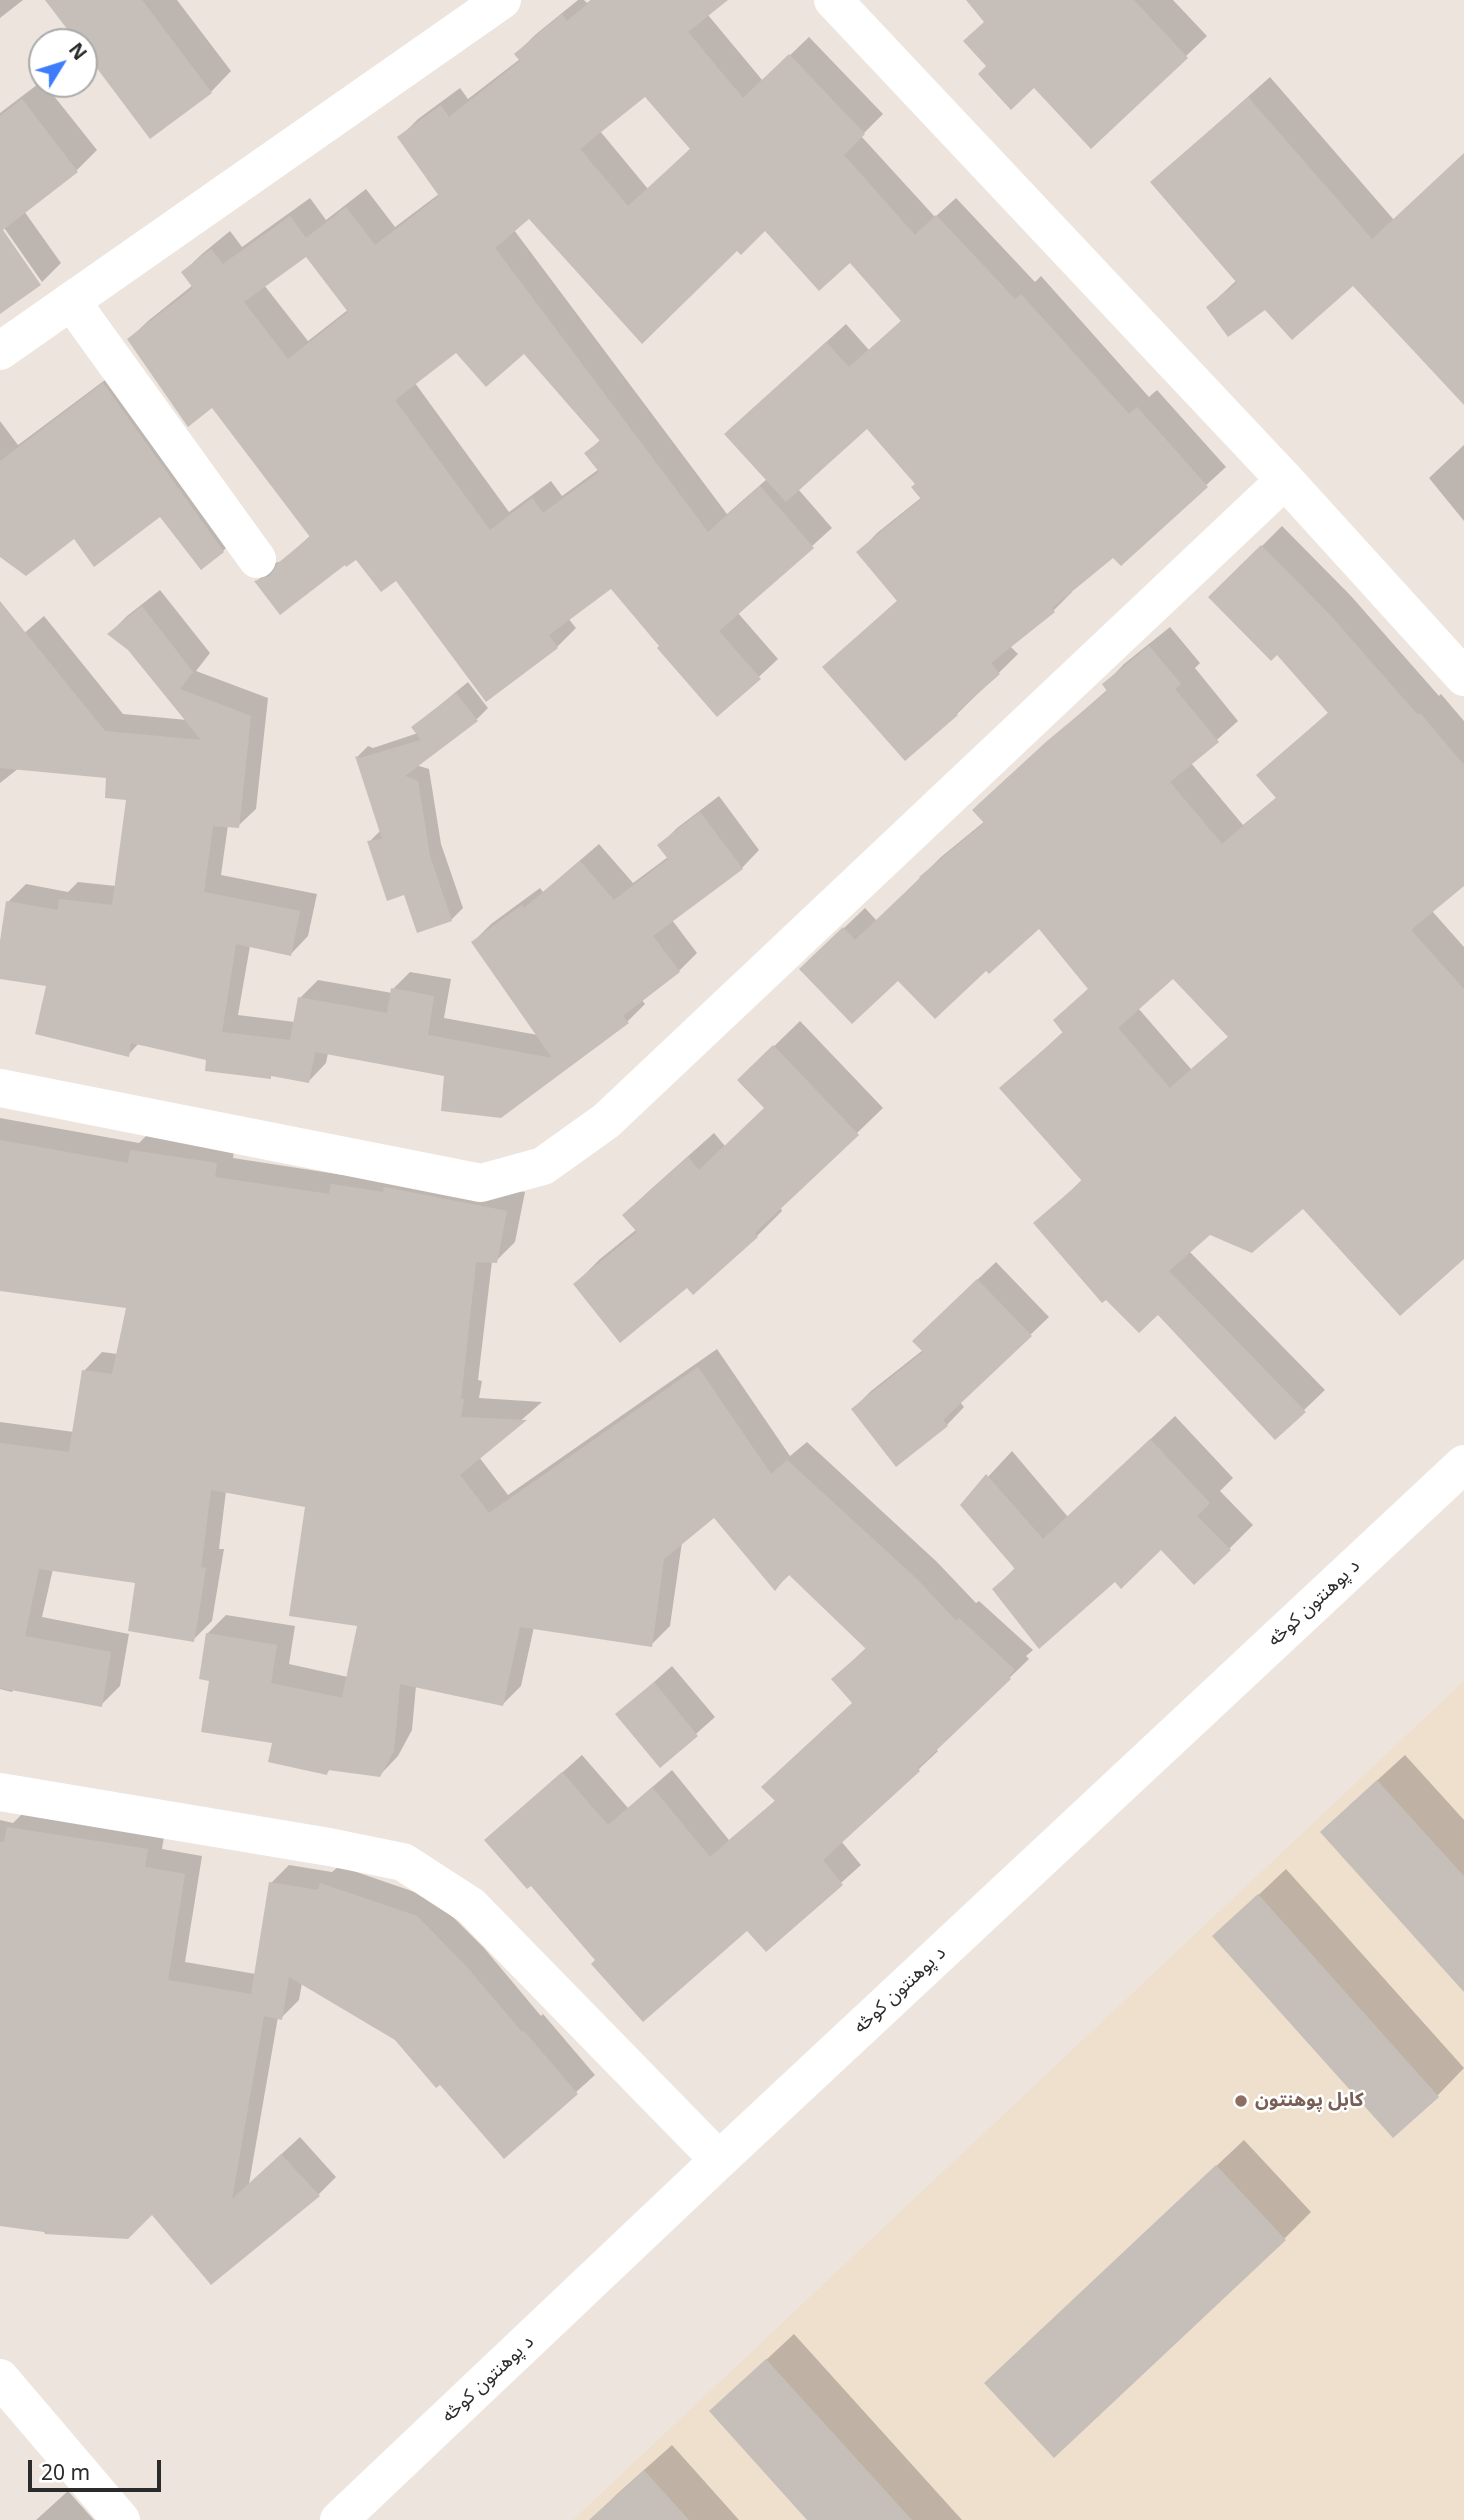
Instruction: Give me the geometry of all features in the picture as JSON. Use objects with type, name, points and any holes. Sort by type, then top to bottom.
[{"type":"street","points":[[0,351],[502,0]]},
{"type":"street","points":[[833,0],[1284,480],[1464,677]]},
{"type":"street","points":[[71,302],[257,559]]},
{"type":"street","points":[[0,1088],[481,1183],[543,1166],[606,1121],[1284,480]]},
{"type":"street","name":"د پوهنتون کوڅه","points":[[339,2520],[719,2160],[1464,1464]]},
{"type":"street","points":[[0,1792],[330,1847],[403,1862],[471,1906],[719,2160]]},
{"type":"street","points":[[0,2378],[121,2520]]},
{"type":"shaded area","name":"کابل پوهنتون","points":[[1464,1681],[1464,2520],[573,2520]]},
{"type":"building","points":[[45,0],[142,0],[212,93],[150,139],[98,70],[98,28],[66,28]]},
{"type":"building","points":[[592,0],[728,0],[688,32],[743,98],[789,54],[865,134],[844,155],[915,235],[936,215],[1015,299],[1021,294],[1129,414],[1137,407],[1208,487],[1121,566],[1113,558],[1052,608],[1055,612],[991,663],[1000,674],[905,761],[822,667],[897,601],[856,552],[921,499],[911,487],[915,484],[867,429],[786,502],[724,434],[826,342],[849,367],[901,321],[850,263],[819,291],[765,231],[741,255],[737,251],[642,344],[529,219],[495,248],[708,532],[760,486],[814,548],[719,631],[761,679],[717,717],[657,648],[659,646],[611,589],[549,635],[558,648],[486,702],[396,581],[381,592],[356,560],[346,567],[345,565],[280,615],[254,581],[270,576],[278,563],[310,537],[212,408],[188,427],[127,339],[193,288],[181,272],[211,249],[223,264],[290,216],[306,238],[346,207],[375,245],[439,196],[397,137],[441,105],[449,117],[520,61],[514,54],[562,14],[567,21]],"holes":[[[645,97],[690,149],[628,206],[580,149]],[[306,257],[348,312],[288,359],[244,302]],[[456,353],[486,387],[524,354],[600,441],[584,453],[599,472],[543,513],[532,498],[490,530],[395,400]]]},
{"type":"building","points":[[966,0],[1134,0],[1188,58],[1091,149],[1034,88],[1011,110],[978,74],[986,66],[963,41],[984,22]]},
{"type":"building","points":[[1248,97],[1372,239],[1464,153],[1464,405],[1353,286],[1292,340],[1265,310],[1228,337],[1206,307],[1237,283],[1150,182]]},
{"type":"building","points":[[22,99],[78,172],[3,230],[41,285],[0,314],[0,116]]},
{"type":"building","points":[[103,383],[224,552],[201,570],[160,517],[94,567],[74,539],[26,576],[0,557],[0,461]]},
{"type":"building","points":[[1261,545],[1331,616],[1464,765],[1464,886],[1411,930],[1464,989],[1464,1259],[1400,1316],[1303,1209],[1252,1253],[1210,1235],[1169,1271],[1306,1412],[1275,1440],[1158,1315],[1139,1333],[1106,1300],[1102,1303],[1033,1223],[1082,1181],[999,1088],[1063,1033],[1053,1020],[1088,989],[1039,929],[989,974],[986,971],[935,1019],[898,981],[852,1024],[799,969],[843,927],[855,940],[919,877],[984,823],[972,810],[1047,741],[1107,691],[1102,684],[1149,646],[1181,684],[1175,689],[1219,742],[1170,782],[1222,844],[1276,798],[1256,775],[1328,713],[1277,655],[1271,661],[1208,597]],"holes":[[[1173,979],[1228,1037],[1170,1088],[1118,1028]]]},
{"type":"building","points":[[0,601],[105,731],[201,740],[128,650],[107,634],[142,606],[193,672],[180,689],[251,716],[239,828],[213,826],[204,892],[300,911],[291,956],[236,944],[222,1032],[290,1040],[298,997],[387,1013],[391,988],[434,996],[428,1035],[552,1058],[471,942],[522,905],[524,908],[580,861],[614,900],[668,859],[657,845],[700,812],[743,869],[653,936],[680,972],[623,1016],[629,1023],[501,1118],[441,1111],[444,1076],[315,1052],[309,1083],[271,1076],[271,1079],[205,1071],[206,1060],[131,1043],[129,1057],[35,1034],[46,986],[0,979],[0,941],[6,901],[58,910],[59,899],[112,905],[126,800],[105,798],[106,778],[0,768]]},
{"type":"building","points":[[456,693],[478,721],[405,776],[418,781],[430,856],[452,921],[417,933],[404,895],[387,901],[367,841],[382,839],[355,756],[360,758],[421,740],[411,727]]},
{"type":"building","points":[[773,1045],[859,1135],[755,1233],[758,1237],[693,1295],[687,1288],[620,1343],[573,1284],[637,1232],[622,1215],[688,1157],[699,1170],[764,1108],[737,1080]]},
{"type":"building","points":[[0,1140],[128,1163],[130,1150],[217,1163],[215,1177],[329,1194],[331,1184],[383,1192],[384,1187],[507,1211],[497,1263],[476,1262],[461,1399],[464,1399],[461,1417],[527,1420],[460,1475],[489,1513],[698,1367],[771,1474],[787,1460],[918,1580],[956,1621],[959,1618],[1015,1670],[1009,1676],[1011,1679],[918,1768],[920,1771],[823,1860],[843,1885],[766,1952],[747,1931],[643,2022],[591,1964],[595,1960],[531,1886],[527,1889],[484,1840],[562,1772],[608,1825],[652,1787],[710,1857],[775,1801],[761,1787],[852,1703],[831,1679],[866,1649],[788,1574],[775,1591],[714,1518],[664,1559],[652,1647],[520,1627],[503,1706],[400,1684],[394,1751],[380,1777],[328,1770],[327,1775],[268,1762],[272,1743],[201,1732],[209,1681],[199,1679],[206,1633],[277,1645],[271,1683],[342,1698],[357,1626],[289,1616],[305,1507],[211,1490],[201,1567],[206,1568],[194,1642],[128,1631],[135,1583],[39,1569],[25,1636],[111,1652],[102,1707],[0,1688],[0,1443],[69,1452],[82,1370],[112,1374],[126,1308],[0,1291]]},
{"type":"building","points":[[977,1279],[1032,1336],[943,1420],[948,1426],[896,1467],[851,1409],[923,1352],[912,1341]]},
{"type":"building","points":[[1150,1439],[1210,1503],[1197,1516],[1231,1550],[1194,1585],[1161,1550],[1121,1589],[1115,1582],[1039,1649],[992,1589],[1015,1569],[960,1505],[986,1474],[1043,1539]]},
{"type":"building","points":[[654,1682],[698,1736],[660,1768],[615,1714]]},
{"type":"building","points":[[1377,1780],[1464,1876],[1464,1992],[1320,1832]]},
{"type":"building","points":[[7,1827],[148,1849],[145,1867],[185,1874],[168,1980],[251,1994],[269,1882],[318,1890],[320,1883],[417,1916],[466,1966],[578,2094],[504,2159],[440,2085],[436,2088],[395,2040],[289,1977],[282,2020],[264,2016],[232,2199],[281,2154],[320,2196],[211,2285],[152,2215],[128,2239],[45,2234],[0,2226],[0,1842],[4,1842]]},
{"type":"building","points":[[1258,1894],[1439,2097],[1393,2138],[1212,1936]]},
{"type":"building","points":[[1216,2165],[1286,2240],[1054,2458],[984,2383]]},
{"type":"building","points":[[766,2359],[912,2520],[807,2520],[709,2411]]},
{"type":"building","points":[[644,2470],[689,2520],[589,2520]]},
{"type":"place","name":"کابل پوهنتون","points":[[1241,2101]]}]
